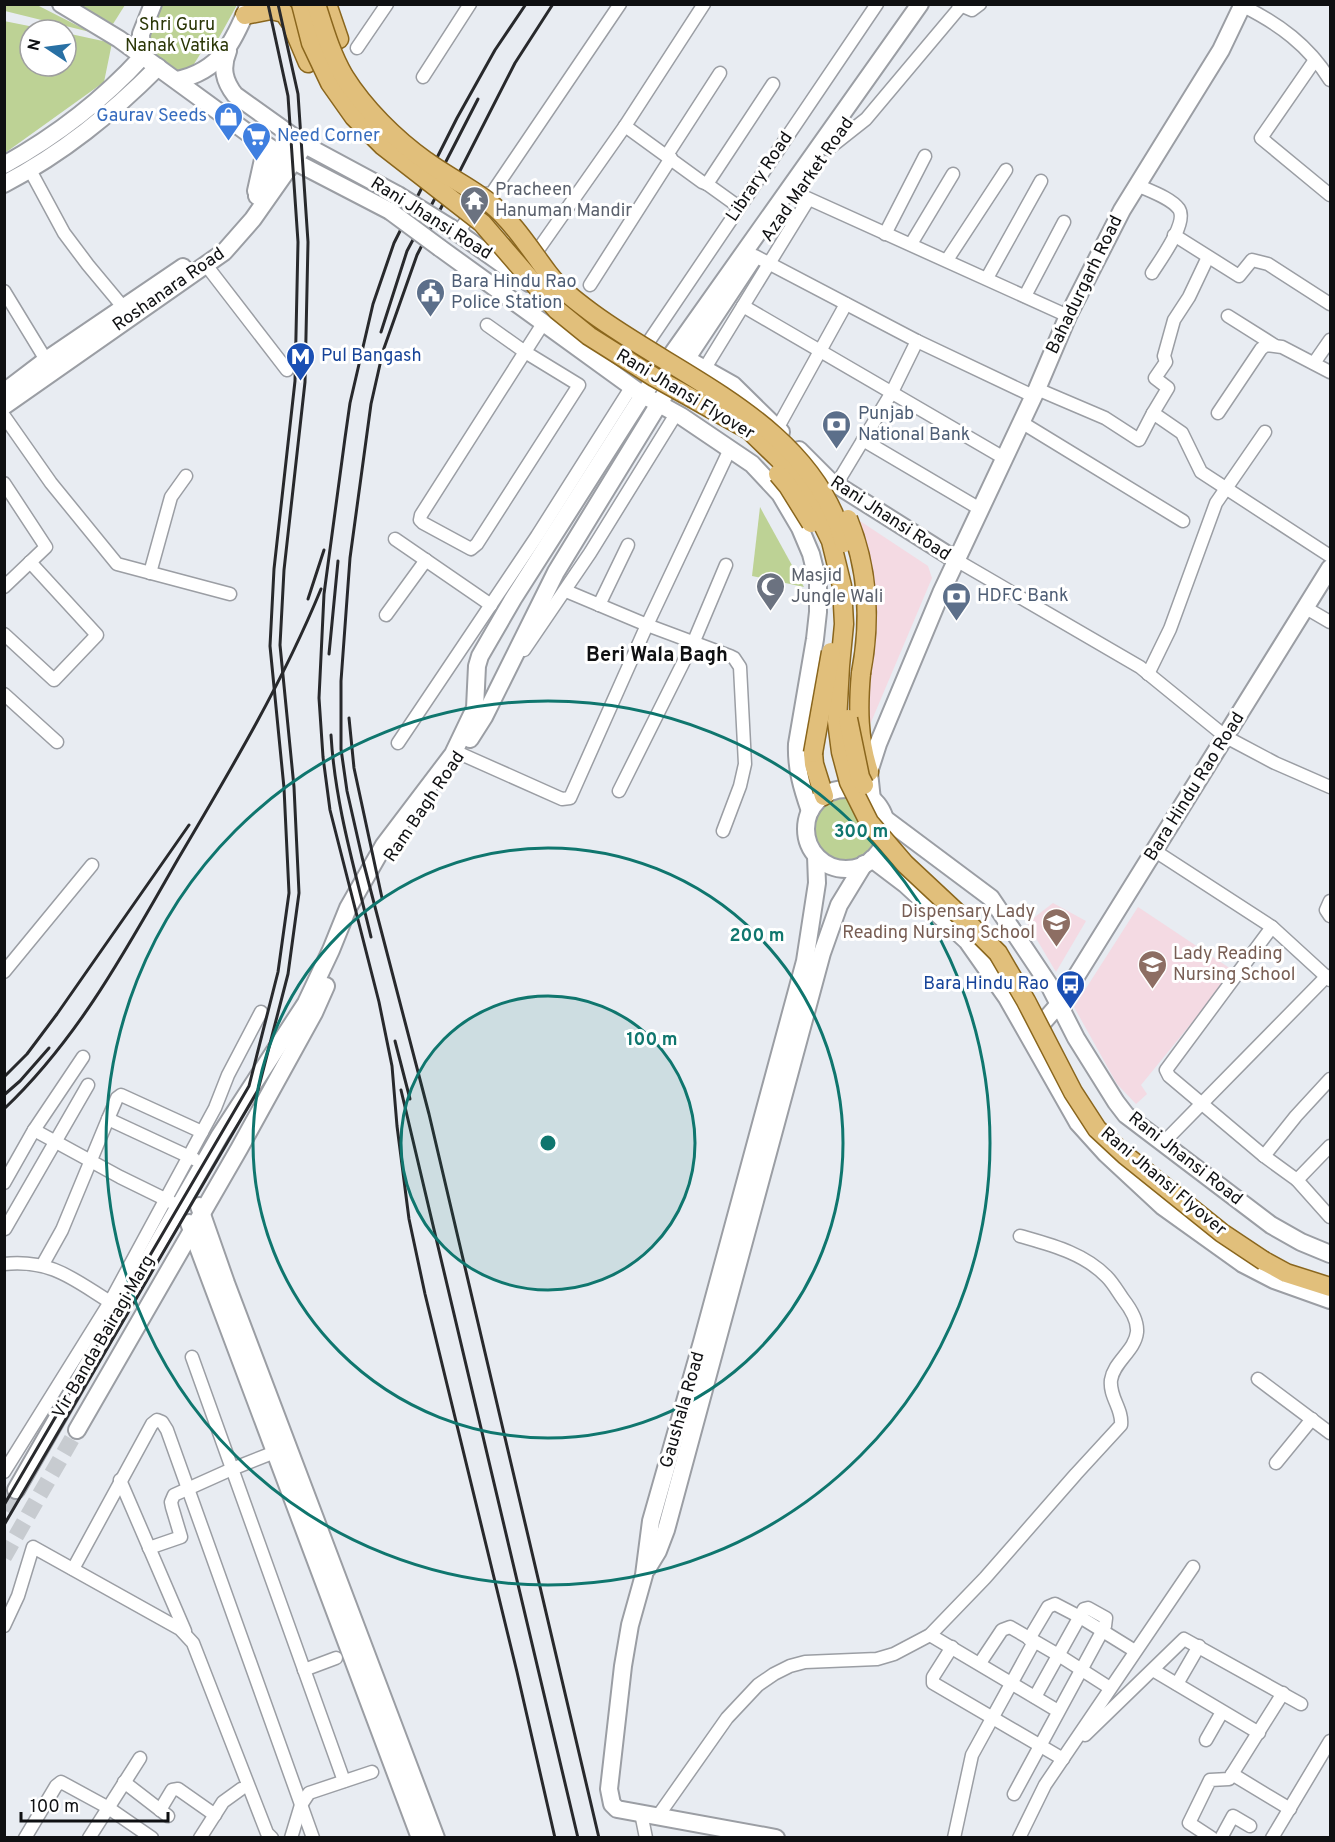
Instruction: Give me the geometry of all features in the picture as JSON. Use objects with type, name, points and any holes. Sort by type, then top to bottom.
[{"type":"main road","name":"Rani Jhansi Road","points":[[61,4],[119,39],[252,136],[288,159],[390,211],[658,405],[676,414],[752,464],[780,494],[800,528],[811,554],[818,582],[815,639],[796,761],[810,811]]},
{"type":"main road","points":[[4,165],[35,148],[75,120],[115,87],[142,57],[141,34],[153,4]]},
{"type":"main road","name":"Rani Jhansi Flyover","points":[[301,4],[311,43],[330,83],[354,117],[383,146],[445,184]]},
{"type":"main road","name":"Rani Jhansi Flyover","points":[[316,4],[327,40],[344,76],[367,106],[396,137],[424,160],[557,310],[589,336],[654,377],[748,422],[806,489],[831,541],[842,586],[844,624],[837,721],[841,752],[849,783],[869,822],[905,864],[998,953],[1026,1001],[1073,1092],[1097,1129],[1125,1155],[1222,1233],[1267,1257],[1286,1273],[1330,1287]]},
{"type":"main road","points":[[177,80],[199,74],[228,51],[247,10],[274,10],[284,13],[291,23],[320,86],[339,114],[374,151],[413,181],[445,184],[431,151],[391,117],[358,78],[339,39],[327,4]]},
{"type":"main road","name":"Azad Market Road","points":[[681,355],[821,142],[920,4]]},
{"type":"main road","name":"Azad Market Road","points":[[681,355],[762,260],[828,149],[932,4]]},
{"type":"main road","name":"Bahadurgarh Road","points":[[956,560],[1068,316],[1122,210],[1247,6]]},
{"type":"main road","points":[[119,39],[141,34]]},
{"type":"main road","name":"Rani Jhansi Road","points":[[228,51],[224,68],[227,85],[235,95],[299,141],[398,195],[454,230],[569,312],[632,349],[681,355],[733,385],[833,482],[956,560],[878,744],[869,772],[872,800]]},
{"type":"main road","points":[[4,184],[30,170],[80,136],[127,98],[158,67]]},
{"type":"main road","points":[[252,136],[264,155],[255,199]]},
{"type":"main road","name":"Roshanara Road","points":[[4,406],[224,252],[236,240],[299,141]]},
{"type":"main road","name":"Roshanara Road","points":[[4,392],[46,360],[222,239],[237,224],[288,159]]},
{"type":"main road","name":"Ram Bagh Road","points":[[202,1214],[314,1013],[353,920],[393,852],[461,754],[479,712],[477,666],[480,656],[638,390],[681,355]]},
{"type":"main road","name":"Ram Bagh Road","points":[[191,1184],[195,1160],[220,1135],[306,1003],[348,908],[384,844],[453,754],[479,712],[497,690],[556,572],[658,405],[681,355]]},
{"type":"main road","points":[[824,796],[813,753],[834,635],[830,578],[819,538],[793,494],[769,463],[748,422],[769,421],[794,441],[824,475],[845,511],[862,565],[866,598],[867,628],[858,711],[862,747],[869,772]]},
{"type":"main road","points":[[780,494],[833,482]]},
{"type":"main road","name":"Bara Hindu Rao Road","points":[[1030,1038],[1059,1004],[1330,568]]},
{"type":"main road","points":[[513,599],[534,614]]},
{"type":"main road","points":[[644,1575],[658,1551],[666,1530],[831,924],[838,905],[884,842],[886,828],[884,818],[877,804],[872,800],[855,790],[842,789],[818,800],[810,811],[806,823],[806,837],[816,856],[831,867],[844,869],[857,868],[868,862]]},
{"type":"main road","name":"Rani Jhansi Road","points":[[884,818],[991,898],[1048,983],[1076,1038],[1126,1114],[1271,1225],[1301,1242],[1330,1254]]},
{"type":"main road","name":"Gaushala Road","points":[[776,1838],[745,1835],[617,1809],[612,1804],[609,1789],[623,1666],[630,1625],[644,1575],[651,1521],[805,961],[817,883],[816,856]]},
{"type":"main road","points":[[868,862],[905,884],[967,941],[1006,998],[1078,1123],[1106,1154],[1162,1206],[1243,1264],[1274,1280],[1330,1299]]},
{"type":"main road","points":[[191,1184],[281,1454],[420,1838]]},
{"type":"main road","name":"Vir Banda Bairagi Marg","points":[[16,1490],[115,1305],[175,1203],[191,1184]]},
{"type":"main road","points":[[175,1203],[192,1231],[436,1838]]},
{"type":"main road","name":"Vir Banda Bairagi Marg","points":[[77,1430],[202,1214]]},
{"type":"main road","name":"Rani Jhansi Flyover","points":[[1267,1257],[1330,1274]]},
{"type":"street","points":[[357,48],[387,4]]},
{"type":"street","points":[[423,77],[470,4]]},
{"type":"street","points":[[454,230],[486,194],[492,193],[620,4]]},
{"type":"street","points":[[540,247],[625,126],[704,4]]},
{"type":"street","name":"Library Road","points":[[643,350],[877,4]]},
{"type":"street","points":[[828,149],[866,119],[959,5],[972,10],[977,9],[980,4]]},
{"type":"street","points":[[1247,6],[1284,29],[1315,60],[1330,80]]},
{"type":"street","points":[[1315,60],[1261,138],[1330,195]]},
{"type":"street","points":[[590,285],[720,73]]},
{"type":"street","points":[[708,184],[773,84]]},
{"type":"street","points":[[625,126],[740,207]]},
{"type":"street","points":[[885,234],[926,156]]},
{"type":"street","points":[[30,170],[64,233],[82,259],[123,308]]},
{"type":"street","points":[[947,260],[1006,170]]},
{"type":"street","points":[[911,244],[953,174]]},
{"type":"street","points":[[987,278],[1041,181]]},
{"type":"street","points":[[1137,185],[1170,202],[1180,211],[1182,221],[1152,273]]},
{"type":"street","points":[[802,196],[1068,316]]},
{"type":"street","points":[[1025,296],[1064,222]]},
{"type":"street","points":[[1174,236],[1239,276],[1252,260],[1268,264],[1330,304]]},
{"type":"street","points":[[705,368],[743,306],[762,260],[918,341],[1035,392],[1105,418],[1139,440],[1168,388],[1155,378],[1166,362],[1164,356],[1174,320],[1182,312],[1208,257]]},
{"type":"street","points":[[206,265],[287,370]]},
{"type":"street","points":[[4,291],[46,360]]},
{"type":"street","points":[[777,429],[846,304]]},
{"type":"street","points":[[743,306],[1004,458]]},
{"type":"street","points":[[1228,316],[1274,345]]},
{"type":"street","points":[[487,325],[525,352],[579,385],[477,544],[471,549],[420,520],[525,352],[544,322]]},
{"type":"street","points":[[1314,363],[1330,340]]},
{"type":"street","points":[[833,482],[863,440],[892,392],[918,341]]},
{"type":"street","points":[[1218,413],[1266,345],[1282,347],[1330,372]]},
{"type":"street","points":[[398,743],[638,390]]},
{"type":"street","points":[[1153,413],[1182,433],[1201,472],[1330,556]]},
{"type":"street","points":[[497,690],[566,591],[676,414]]},
{"type":"street","points":[[4,416],[51,483],[117,564],[230,594]]},
{"type":"street","points":[[1021,422],[1149,502],[1184,521]]},
{"type":"street","points":[[1148,674],[1170,629],[1210,516],[1225,488],[1265,432]]},
{"type":"street","points":[[863,440],[980,509]]},
{"type":"street","points":[[461,754],[562,799],[570,798],[647,625],[730,449]]},
{"type":"street","points":[[150,573],[171,497],[186,476]]},
{"type":"street","points":[[4,483],[46,547],[4,587]]},
{"type":"street","points":[[395,538],[491,605]]},
{"type":"street","points":[[599,605],[627,545]]},
{"type":"street","points":[[386,615],[426,560]]},
{"type":"street","points":[[956,560],[1140,667],[1226,737],[1275,763],[1330,787]]},
{"type":"street","points":[[4,634],[54,680],[97,635],[30,562]]},
{"type":"street","points":[[619,791],[693,641],[726,565]]},
{"type":"street","points":[[566,591],[730,656],[740,667],[745,764],[740,786],[723,831]]},
{"type":"street","points":[[1306,608],[1330,622]]},
{"type":"street","points":[[4,694],[57,742]]},
{"type":"street","points":[[1155,851],[1272,927],[1329,978],[1163,1143]]},
{"type":"street","points":[[4,972],[92,865]]},
{"type":"street","points":[[1330,901],[1326,910],[1330,916]]},
{"type":"street","points":[[1272,927],[1166,1070],[1169,1076],[1264,1156],[1297,1180],[1330,1217]]},
{"type":"street","points":[[34,1130],[175,1203],[195,1160],[202,1131],[220,1098],[231,1068],[261,1012]]},
{"type":"street","points":[[4,1182],[34,1130],[83,1057]]},
{"type":"street","points":[[1264,1156],[1330,1079]]},
{"type":"street","points":[[5,1228],[88,1085]]},
{"type":"street","points":[[43,1264],[62,1230],[120,1095],[202,1131]]},
{"type":"street","points":[[108,1119],[195,1160]]},
{"type":"street","points":[[1297,1180],[1330,1146]]},
{"type":"street","points":[[646,1838],[649,1815],[727,1718],[758,1685],[790,1666],[805,1662],[877,1659],[894,1654],[930,1635],[985,1578],[1121,1425],[1121,1416],[1113,1396],[1112,1379],[1116,1367],[1134,1343],[1137,1329],[1134,1316],[1107,1277],[1087,1261],[1067,1251],[1020,1236]]},
{"type":"street","points":[[4,1264],[43,1264],[56,1269],[115,1305],[4,1472]]},
{"type":"street","points":[[192,1358],[344,1781]]},
{"type":"street","points":[[1258,1379],[1330,1433]]},
{"type":"street","points":[[1276,1463],[1312,1419]]},
{"type":"street","points":[[73,1569],[152,1424],[157,1420],[162,1422],[188,1488],[312,1838]]},
{"type":"street","points":[[149,1548],[181,1538],[171,1502],[174,1496],[232,1469],[281,1454]]},
{"type":"street","points":[[120,1480],[186,1635]]},
{"type":"street","points":[[4,1626],[14,1607],[33,1547],[180,1629],[193,1643],[267,1833],[272,1838]]},
{"type":"street","points":[[1019,1838],[1037,1800],[1193,1567]]},
{"type":"street","points":[[954,1838],[968,1766],[1031,1640],[1051,1605],[1059,1605],[1080,1617]]},
{"type":"street","points":[[1014,1794],[1107,1621],[1103,1616],[1088,1608],[1084,1609],[1060,1656],[1035,1697]]},
{"type":"street","points":[[980,1663],[1006,1627],[1060,1656],[1110,1688]]},
{"type":"street","points":[[1102,1631],[1135,1651]]},
{"type":"street","points":[[930,1635],[1058,1711]]},
{"type":"street","points":[[1066,1755],[1184,1639],[1301,1704]]},
{"type":"street","points":[[1177,1684],[1199,1646]]},
{"type":"street","points":[[952,1647],[933,1677],[933,1683],[1040,1746],[1066,1755]]},
{"type":"street","points":[[304,1670],[336,1658]]},
{"type":"street","points":[[1152,1670],[1259,1732]]},
{"type":"street","points":[[1212,1838],[1189,1822],[1210,1780],[1229,1779],[1283,1694]]},
{"type":"street","points":[[1206,1740],[1222,1712]]},
{"type":"street","points":[[1272,1838],[1330,1741]]},
{"type":"street","points":[[89,1838],[140,1758]]},
{"type":"street","points":[[291,1838],[301,1805],[309,1793],[372,1772]]},
{"type":"street","points":[[1232,1774],[1290,1809]]},
{"type":"street","points":[[25,1838],[58,1783],[64,1782],[107,1807],[152,1838]]},
{"type":"street","points":[[124,1782],[164,1813],[172,1790],[178,1789],[215,1815]]},
{"type":"street","points":[[200,1838],[226,1798],[241,1789]]},
{"type":"street","points":[[1221,1838],[1233,1816],[1250,1826]]},
{"type":"shaded area","points":[[860,521],[928,566],[932,578],[869,727],[858,526]]},
{"type":"shaded area","name":"Dispensary Lady Reading Nursing School","points":[[1053,903],[1086,921],[1056,972],[1027,923]]},
{"type":"shaded area","name":"Lady Reading Nursing School","points":[[1138,907],[1234,971],[1141,1085],[1147,1094],[1136,1104],[1117,1084],[1074,1007]]},
{"type":"green space","points":[[5,4],[37,5],[63,18],[33,18],[5,11]]},
{"type":"green space","points":[[125,4],[113,24],[79,5]]},
{"type":"green space","name":"Shri Guru Nanak Vatika","points":[[161,5],[237,5],[211,52],[204,48],[194,64],[202,68],[182,73],[156,63],[145,43],[146,30]]},
{"type":"green space","points":[[4,21],[18,24],[18,78],[78,78],[78,36],[112,43],[104,82],[5,153]]},
{"type":"green space","points":[[760,507],[804,587],[752,576]]},
{"type":"green space","points":[[846,796],[859,799],[869,806],[876,816],[879,829],[876,842],[869,852],[859,859],[846,862],[833,859],[823,852],[816,842],[813,829],[816,816],[823,806],[833,799]]},
{"type":"tunnel","points":[[4,1557],[77,1430]]},
{"type":"tunnel","points":[[4,1510],[16,1490]]},
{"type":"railway","points":[[4,1505],[249,1086],[278,972],[289,893],[284,788],[270,646],[274,569],[295,381],[298,242],[288,96],[268,4]]},
{"type":"railway","points":[[4,1525],[258,1090],[288,974],[299,893],[294,787],[280,645],[284,570],[305,382],[308,242],[298,94],[278,4]]},
{"type":"railway","points":[[526,4],[495,50],[457,118],[394,243],[373,304],[350,403],[345,438],[324,594],[319,698],[330,810],[379,1002],[392,1066],[409,1219],[555,1838]]},
{"type":"railway","points":[[553,4],[515,63],[417,255],[383,351],[371,404],[350,558],[341,681],[341,749],[347,791],[362,857],[429,1114],[599,1838]]},
{"type":"railway","points":[[438,177],[478,99]]},
{"type":"railway","points":[[381,332],[407,251],[450,170]]},
{"type":"railway","points":[[308,599],[324,550]]},
{"type":"railway","points":[[329,654],[338,561]]},
{"type":"railway","points":[[4,1109],[56,1052],[100,991],[254,727],[290,659],[321,589]]},
{"type":"railway","points":[[349,718],[354,768],[382,898]]},
{"type":"railway","points":[[331,735],[341,812],[371,937]]},
{"type":"railway","points":[[4,1077],[27,1054],[57,1014],[189,825]]},
{"type":"railway","points":[[395,1041],[410,1099]]},
{"type":"railway","points":[[4,1095],[20,1081],[49,1048]]},
{"type":"railway","points":[[401,1090],[578,1838]]},
{"type":"place","name":"Gaurav Seeds","points":[[228,142]]},
{"type":"place","name":"Need Corner","points":[[256,162]]},
{"type":"place","name":"Pracheen Hanuman Mandir","points":[[474,226]]},
{"type":"place","name":"Bara Hindu Rao Police Station","points":[[430,318]]},
{"type":"place","name":"Pul Bangash","points":[[300,382]]},
{"type":"place","name":"Punjab National Bank","points":[[837,450]]},
{"type":"place","name":"Masjid Jungle Wali","points":[[770,612]]},
{"type":"place","name":"HDFC Bank","points":[[956,622]]},
{"type":"place","name":"Dispensary Lady Reading Nursing School","points":[[1056,948]]},
{"type":"place","name":"Lady Reading Nursing School","points":[[1152,990]]},
{"type":"place","name":"Bara Hindu Rao","points":[[1070,1010]]},
{"type":"district","name":"Beri Wala Bagh","points":[[657,656]]}]
